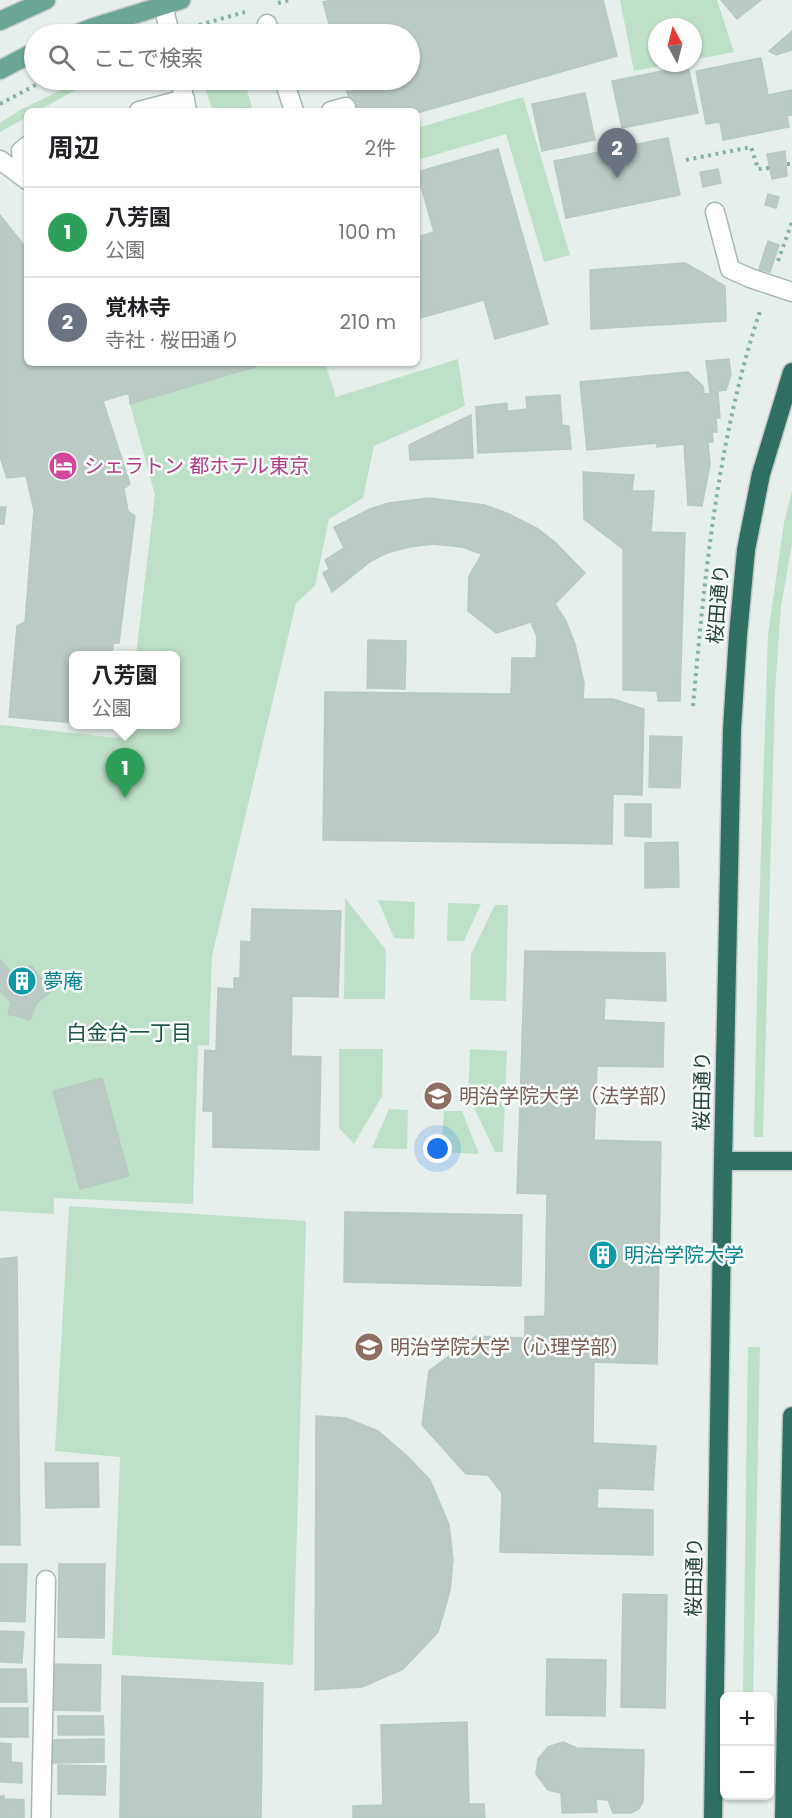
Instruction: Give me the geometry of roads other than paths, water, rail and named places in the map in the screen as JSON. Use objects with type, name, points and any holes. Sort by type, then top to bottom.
[{"type":"highway","name":"桜田通り","points":[[713,1818],[732,729],[746,550],[761,474],[792,372]]},
{"type":"highway","points":[[723,1161],[792,1161]]},
{"type":"highway","points":[[784,1818],[792,1416]]},
{"type":"main road","points":[[0,21],[21,5],[46,0]]},
{"type":"main road","points":[[103,24],[161,3],[181,0]]},
{"type":"main road","points":[[0,70],[24,57]]},
{"type":"lane","points":[[161,3],[167,24]]},
{"type":"lane","points":[[162,108],[186,105],[182,90]]},
{"type":"lane","points":[[287,90],[293,108]]},
{"type":"lane","points":[[24,148],[21,151],[24,167]]},
{"type":"lane","points":[[0,160],[24,177]]},
{"type":"lane","points":[[715,212],[730,269],[792,292]]},
{"type":"lane","points":[[41,1818],[46,1580]]},
{"type":"place","name":"覚林寺","points":[[617,178]]},
{"type":"place","name":"シェラトン 都ホテル東京","points":[[63,466]]},
{"type":"place","name":"八芳園","points":[[125,798]]},
{"type":"place","name":"夢庵","points":[[22,981]]},
{"type":"place","name":"明治学院大学（法学部）","points":[[438,1096]]},
{"type":"place","name":"明治学院大学","points":[[603,1255]]},
{"type":"place","name":"明治学院大学（心理学部）","points":[[369,1347]]},
{"type":"district","name":"白金台一丁目","points":[[129,1033]]}]
